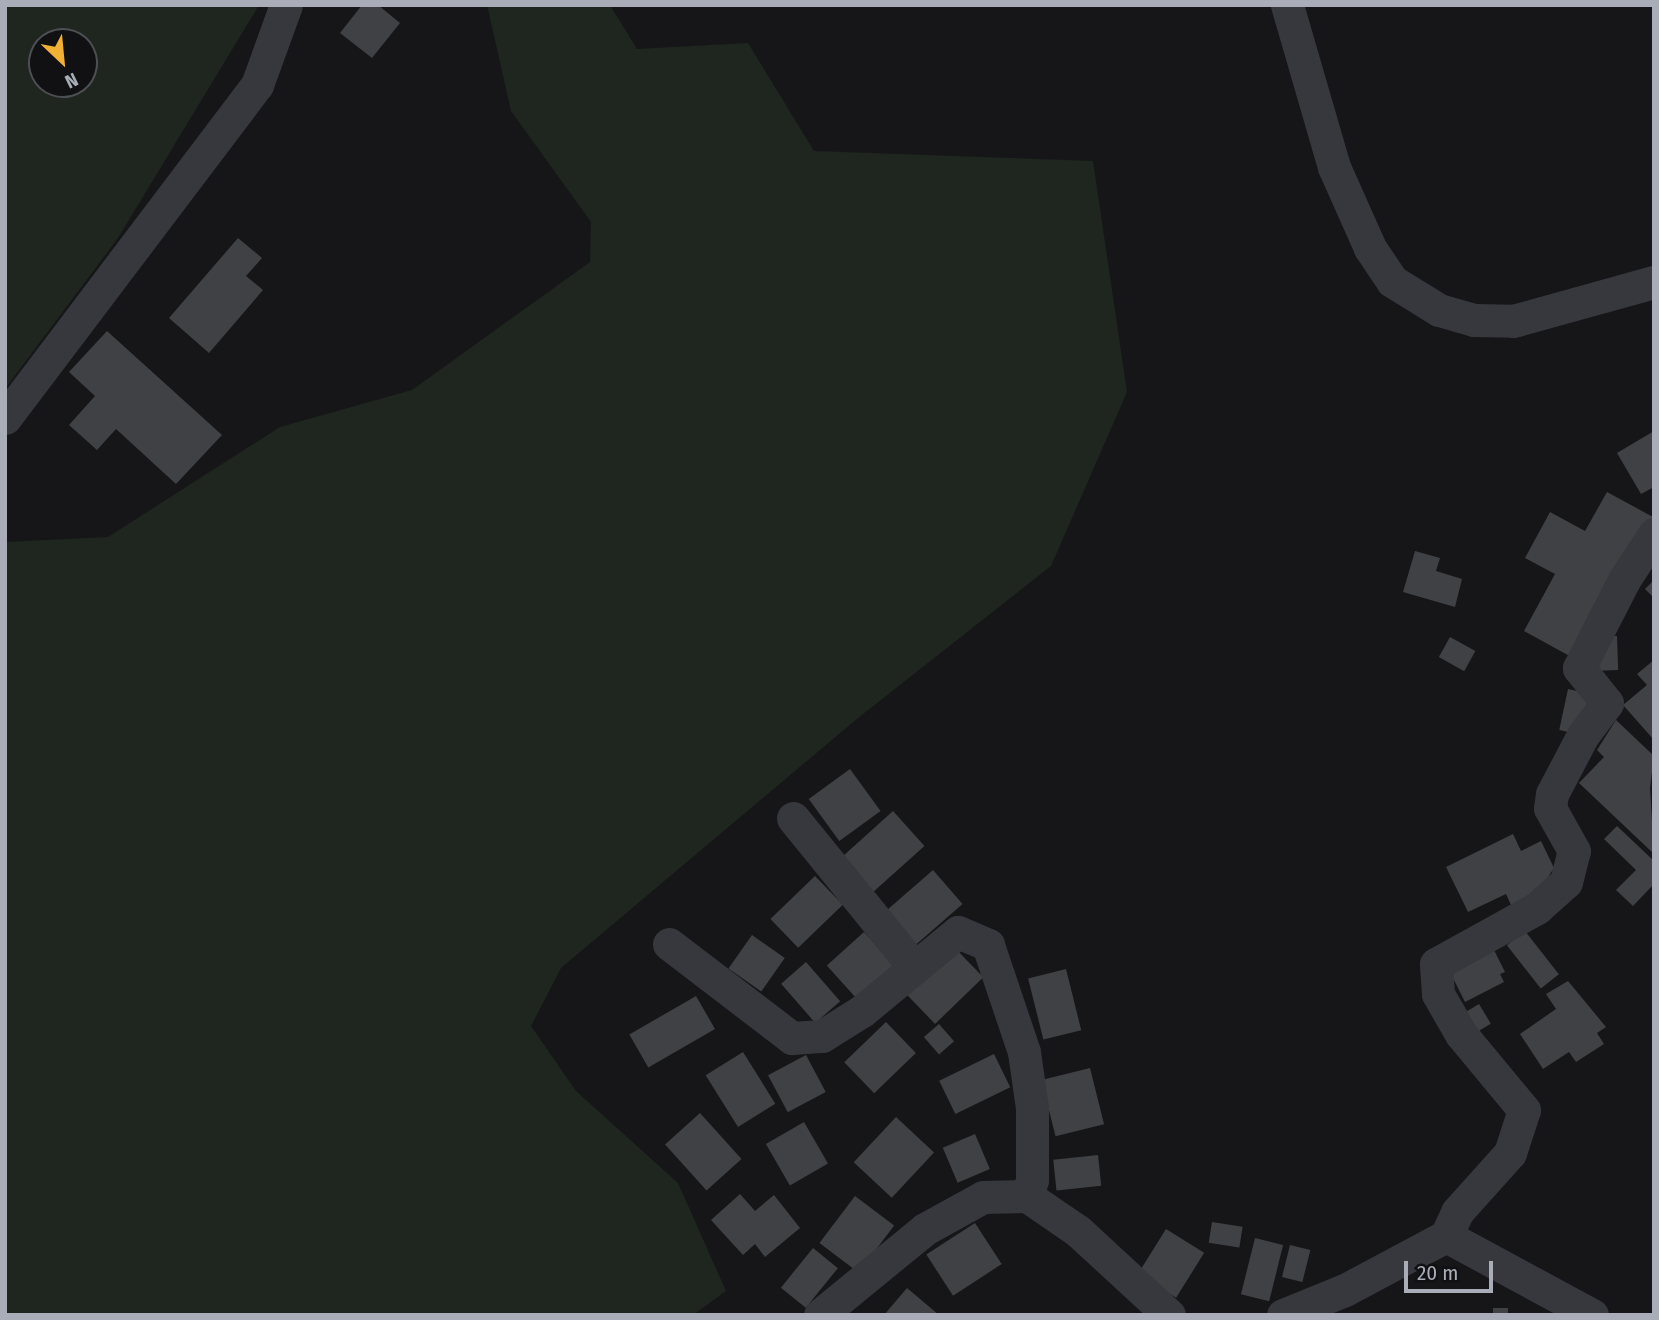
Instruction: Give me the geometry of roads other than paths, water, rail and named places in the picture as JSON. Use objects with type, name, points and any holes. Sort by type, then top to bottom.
[{"type":"street","points":[[5,418],[257,85],[286,5]]},
{"type":"street","points":[[1287,5],[1334,167],[1370,248],[1392,281],[1439,310],[1474,320],[1513,321],[1654,282]]},
{"type":"street","points":[[1283,1315],[1345,1290],[1446,1236],[1457,1212],[1510,1153],[1524,1110],[1461,1034],[1438,994],[1436,964],[1537,908],[1566,883],[1574,851],[1550,808],[1552,794],[1583,735],[1607,703],[1579,668],[1624,580],[1654,534]]},
{"type":"street","points":[[793,818],[914,967]]},
{"type":"street","points":[[670,944],[792,1038],[822,1037],[862,1011],[958,932],[988,946],[1024,1052],[1032,1108],[1032,1180],[1027,1196]]},
{"type":"street","points":[[820,1315],[925,1229],[983,1197],[1027,1196],[1078,1231],[1169,1315]]},
{"type":"street","points":[[1446,1236],[1592,1315]]}]
